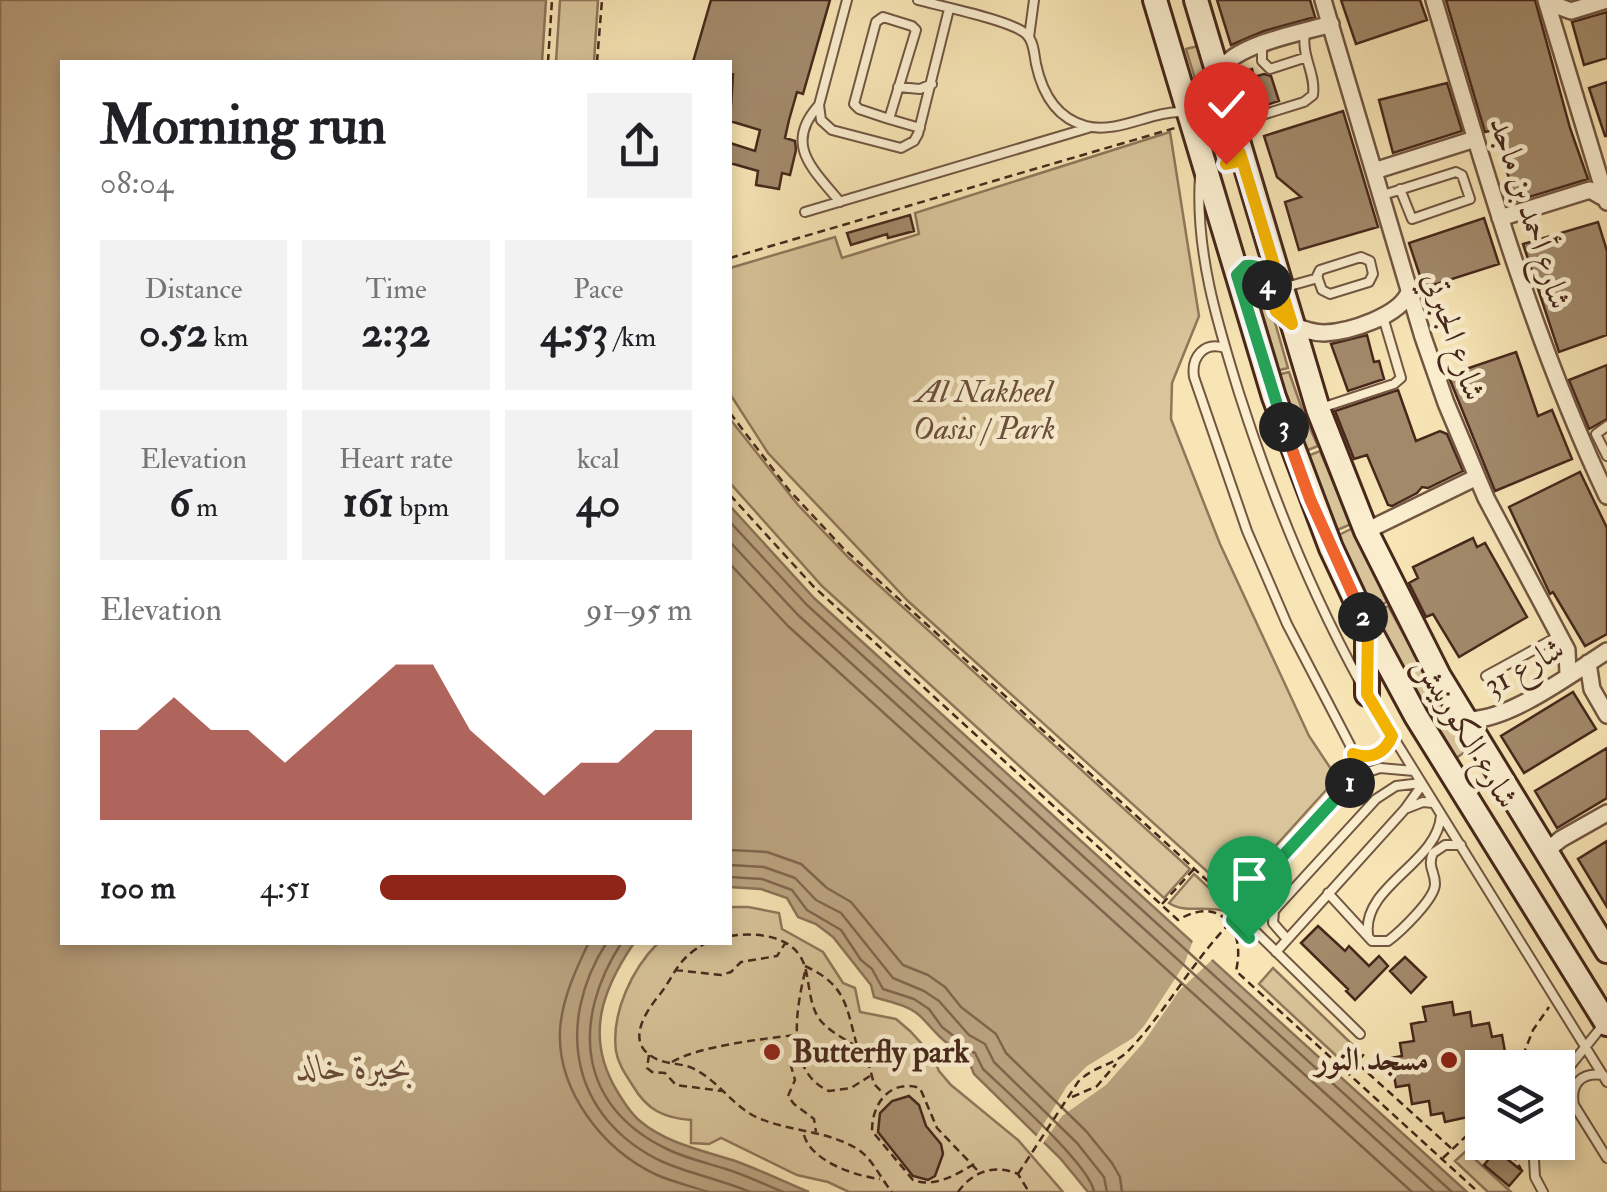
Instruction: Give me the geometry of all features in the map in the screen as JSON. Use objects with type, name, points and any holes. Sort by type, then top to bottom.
[{"type":"main road","name":"شارع الكورنيش","points":[[1155,0],[1297,465],[1368,627],[1416,716],[1606,1023]]},
{"type":"main road","name":"شارع الكورنيش","points":[[1196,0],[1318,409],[1366,531],[1421,644],[1607,951]]},
{"type":"main road","points":[[1190,113],[1200,113],[1218,160],[1231,164],[1240,153]]},
{"type":"main road","points":[[1237,275],[1246,266],[1262,270],[1276,311],[1292,324]]},
{"type":"main road","points":[[1367,694],[1368,627]]},
{"type":"main road","points":[[1522,886],[1544,899],[1570,931],[1577,930],[1582,923],[1575,900]]},
{"type":"street","name":"شارع الجبرتي","points":[[1324,0],[1428,352],[1477,477],[1569,656],[1568,674]]},
{"type":"street","name":"شارع أحمد بن ماجد","points":[[1434,0],[1500,218],[1560,387],[1607,496]]},
{"type":"street","points":[[1547,1],[1571,11],[1607,0]]},
{"type":"street","points":[[1547,1],[1602,175],[1606,200]]},
{"type":"street","points":[[1219,75],[1230,56],[1331,24]]},
{"type":"street","points":[[1374,171],[1475,139]]},
{"type":"street","points":[[1500,218],[1590,190],[1606,200]]},
{"type":"street","points":[[1292,324],[1324,333],[1400,308],[1409,292]]},
{"type":"street","points":[[1366,531],[1477,477]]},
{"type":"street","name":"شارع 31","points":[[1465,719],[1487,720],[1502,715],[1607,652]]},
{"type":"street","points":[[1588,663],[1592,689],[1607,715]]},
{"type":"street","points":[[1545,852],[1607,813]]},
{"type":"lane","points":[[840,202],[804,153],[803,130],[819,105],[847,0]]},
{"type":"lane","points":[[918,0],[1010,25],[1029,37]]},
{"type":"lane","points":[[1034,0],[1029,37],[1040,78],[1051,102],[1064,116],[1091,127]]},
{"type":"lane","points":[[819,105],[821,120],[832,130],[893,146],[908,146],[920,128],[949,9]]},
{"type":"lane","points":[[888,119],[916,30],[881,17],[877,19],[854,104],[859,110],[888,119],[920,128]]},
{"type":"lane","points":[[1232,124],[1310,99],[1314,84],[1304,58],[1305,32]]},
{"type":"lane","points":[[1262,45],[1262,61],[1270,69],[1304,58]]},
{"type":"lane","points":[[898,87],[920,90],[932,84]]},
{"type":"lane","points":[[805,212],[1091,127],[1156,114],[1190,113]]},
{"type":"lane","points":[[1202,156],[1201,243],[1210,292],[1225,348],[1291,539],[1367,694],[1605,1079]]},
{"type":"lane","points":[[1380,196],[1400,189],[1459,172],[1470,200],[1412,218],[1400,189]]},
{"type":"lane","points":[[1364,256],[1374,274],[1369,282],[1330,294],[1322,290],[1318,278],[1324,268],[1364,256]]},
{"type":"lane","points":[[1281,288],[1318,278]]},
{"type":"lane","points":[[1318,409],[1394,384],[1401,378],[1382,316]]},
{"type":"lane","points":[[1225,348],[1210,346],[1197,356],[1193,371],[1199,393],[1232,494],[1268,582],[1353,754],[1356,776]]},
{"type":"lane","points":[[1607,426],[1596,434],[1607,456]]},
{"type":"lane","points":[[1486,676],[1559,636]]},
{"type":"lane","points":[[1353,754],[1367,756],[1380,752],[1392,736]]},
{"type":"lane","points":[[1360,1034],[1246,922],[1242,909],[1246,896],[1356,776],[1380,768],[1414,771]]},
{"type":"lane","points":[[1276,952],[1405,809],[1422,784]]},
{"type":"lane","points":[[1287,940],[1273,923],[1278,906],[1376,799],[1396,786],[1422,784]]},
{"type":"lane","points":[[1405,809],[1433,802]]},
{"type":"lane","points":[[1328,893],[1369,938],[1378,942],[1393,938],[1433,893],[1430,850],[1441,815]]},
{"type":"lane","points":[[1346,913],[1370,910],[1406,869],[1430,850],[1462,845]]},
{"type":"lane","points":[[1406,869],[1430,871]]},
{"type":"lane","points":[[1369,938],[1366,926],[1370,910]]},
{"type":"lane","points":[[1575,1061],[1606,1023]]},
{"type":"lane","points":[[1575,1086],[1586,1075],[1605,1079]]},
{"type":"lane","points":[[1575,1107],[1607,1158]]},
{"type":"lane","points":[[1534,1160],[1535,1177],[1543,1192]]},
{"type":"path","points":[[548,60],[552,0]]},
{"type":"path","points":[[597,60],[602,0]]},
{"type":"path","points":[[732,257],[1190,113]]},
{"type":"path","points":[[732,416],[789,490],[843,548],[1226,898],[1240,942],[1236,971],[1478,1192]]},
{"type":"path","points":[[732,496],[813,586],[1178,920],[1201,912],[1233,922]]},
{"type":"path","points":[[1161,905],[1194,869]]},
{"type":"path","points":[[1070,1098],[1097,1086],[1147,1028],[1205,948],[1242,909]]},
{"type":"path","points":[[732,936],[751,934],[786,942],[805,968],[818,1018],[866,1054],[870,1076],[884,1094]]},
{"type":"path","points":[[673,970],[721,976],[740,962],[777,956],[786,942]]},
{"type":"path","points":[[704,945],[673,970],[664,990],[640,1022],[639,1040],[649,1054],[695,1069],[732,1103],[753,1115],[856,1148],[892,1192]]},
{"type":"path","points":[[805,968],[796,1035],[806,1073],[829,1091],[851,1088],[870,1076]]},
{"type":"path","points":[[805,968],[823,974],[841,991],[858,1047]]},
{"type":"path","points":[[1526,1050],[1534,1030],[1556,1000]]},
{"type":"path","points":[[670,1063],[683,1056],[754,1040],[796,1035]]},
{"type":"path","points":[[1352,1041],[1364,1054],[1356,1062],[1452,1150]]},
{"type":"path","points":[[649,1054],[646,1068],[665,1073],[676,1085],[724,1092]]},
{"type":"path","points":[[800,1054],[791,1066],[795,1080],[788,1096],[814,1119],[816,1134]]},
{"type":"path","points":[[1018,1174],[1078,1082],[1091,1070],[1116,1063]]},
{"type":"path","points":[[974,1164],[956,1176],[921,1184],[913,1180],[872,1131],[876,1107],[884,1094],[898,1086],[920,1088],[937,1128],[974,1164],[980,1172]]},
{"type":"path","points":[[803,1133],[811,1150],[821,1157],[860,1175],[881,1179]]},
{"type":"path","points":[[1442,1159],[1465,1138]]},
{"type":"path","points":[[1516,1160],[1524,1175]]},
{"type":"path","points":[[958,1192],[980,1172],[1001,1169],[1018,1174],[1029,1192]]},
{"type":"green space","points":[[560,0],[598,0],[594,60],[556,60]]},
{"type":"green space","points":[[1198,46],[1221,121],[1209,125],[1186,49]]},
{"type":"green space","name":"Al Nakheel Oasis / Park","points":[[1170,132],[1199,316],[1172,383],[1171,419],[1220,544],[1309,736],[1337,778],[1232,894],[908,601],[768,453],[732,397],[732,267],[835,237],[842,258],[919,234],[915,213]]},
{"type":"green space","points":[[1266,291],[1288,368],[1276,371],[1254,295]]},
{"type":"green space","points":[[1289,372],[1318,446],[1303,452],[1277,375]]},
{"type":"green space","points":[[732,422],[798,505],[849,558],[1190,869],[1164,898],[822,586],[732,485]]},
{"type":"green space","points":[[1320,451],[1351,524],[1335,531],[1305,457]]},
{"type":"green space","points":[[1353,528],[1387,602],[1371,610],[1337,536]]},
{"type":"green space","points":[[1388,606],[1427,676],[1411,685],[1373,614]]},
{"type":"green space","points":[[1429,680],[1471,748],[1456,758],[1413,689]]},
{"type":"green space","points":[[1194,874],[1222,900],[1224,911],[1182,908],[1169,903]]},
{"type":"green space","name":"Butterfly park","points":[[732,907],[779,913],[782,929],[823,952],[843,983],[855,988],[860,1012],[896,1019],[910,1031],[932,1055],[951,1085],[1018,1140],[1063,1192],[849,1192],[797,1175],[721,1138],[709,1144],[691,1143],[691,1120],[664,1115],[650,1107],[625,1074],[616,1051],[620,1007],[640,966],[656,945],[732,945]]},
{"type":"green space","points":[[1273,968],[1357,1049],[1343,1062],[1259,984]]},
{"type":"green space","points":[[1465,1152],[1465,1160],[1476,1160],[1511,1192],[1488,1192],[1455,1161]]},
{"type":"water","name":"بحيرة خالد","points":[[0,0],[546,0],[542,60],[60,60],[60,945],[633,945],[606,997],[600,1034],[607,1071],[627,1107],[662,1136],[809,1192],[0,1192]]},
{"type":"water","points":[[732,508],[814,598],[1467,1192],[1088,1192],[1060,1158],[974,1074],[968,1059],[950,1057],[947,1043],[914,1011],[874,997],[871,985],[833,937],[798,917],[787,898],[761,889],[732,887]]},
{"type":"pier","points":[[1194,938],[1216,956],[1179,991],[1143,1043],[1106,1085],[1062,1116],[1040,1148],[1034,1140],[1067,1086],[1087,1066],[1133,1038],[1144,1026],[1184,965]]},
{"type":"building","points":[[711,0],[830,0],[803,94],[797,92],[789,120],[785,138],[795,141],[796,150],[790,175],[782,173],[779,189],[756,185],[758,171],[732,164],[732,144],[755,151],[760,130],[732,122],[732,60],[694,60]]},
{"type":"building","points":[[1217,0],[1310,0],[1315,17],[1231,45]]},
{"type":"building","points":[[1341,0],[1420,0],[1427,20],[1356,44]]},
{"type":"building","points":[[1446,0],[1535,0],[1588,179],[1516,201],[1494,130],[1485,132]]},
{"type":"building","points":[[1607,12],[1607,58],[1584,65],[1572,22]]},
{"type":"building","points":[[1252,69],[1254,77],[1271,76],[1279,101],[1247,111],[1236,74]]},
{"type":"building","points":[[1607,82],[1607,136],[1605,136],[1589,88]]},
{"type":"building","points":[[1447,83],[1462,131],[1393,153],[1379,100]]},
{"type":"building","points":[[1343,111],[1378,227],[1299,250],[1285,202],[1301,197],[1277,177],[1264,136]]},
{"type":"building","points":[[910,215],[914,231],[851,245],[847,233]]},
{"type":"building","points":[[1484,218],[1499,264],[1424,288],[1409,243]]},
{"type":"building","points":[[1598,222],[1607,251],[1607,335],[1559,352],[1523,244]]},
{"type":"building","points":[[1367,335],[1374,362],[1379,361],[1384,379],[1348,391],[1331,344]]},
{"type":"building","points":[[1516,352],[1538,416],[1552,410],[1572,459],[1495,491],[1448,375]]},
{"type":"building","points":[[1607,365],[1607,419],[1589,429],[1569,380]]},
{"type":"building","points":[[1398,390],[1416,441],[1440,431],[1447,434],[1463,471],[1428,488],[1422,487],[1392,506],[1388,505],[1367,455],[1354,459],[1335,411]]},
{"type":"building","points":[[1580,472],[1607,528],[1607,634],[1585,646],[1553,592],[1550,594],[1509,507]]},
{"type":"building","points":[[1473,538],[1477,547],[1485,543],[1527,617],[1459,657],[1433,614],[1426,617],[1409,583],[1418,578],[1413,567]]},
{"type":"building","points":[[1573,692],[1596,729],[1524,773],[1501,736]]},
{"type":"building","points":[[1607,748],[1607,798],[1557,828],[1535,791]]},
{"type":"building","points":[[1607,841],[1607,907],[1578,859]]},
{"type":"building","points":[[1318,926],[1345,951],[1349,946],[1369,966],[1379,956],[1388,966],[1355,1000],[1301,943]]},
{"type":"building","points":[[1405,957],[1426,977],[1411,993],[1390,971]]},
{"type":"building","name":"مسجد النور","points":[[1452,1002],[1454,1015],[1470,1012],[1472,1026],[1489,1023],[1492,1037],[1502,1035],[1505,1050],[1465,1050],[1465,1118],[1445,1122],[1443,1113],[1431,1115],[1429,1101],[1412,1104],[1409,1085],[1396,1087],[1391,1058],[1402,1056],[1400,1043],[1414,1041],[1411,1024],[1426,1021],[1423,1007]]},
{"type":"building","points":[[909,1096],[919,1105],[926,1126],[941,1144],[943,1154],[935,1176],[928,1180],[913,1176],[878,1132],[880,1113],[892,1101]]},
{"type":"building","points":[[1488,1160],[1508,1160],[1522,1171],[1509,1186],[1484,1165]]},
{"type":"place","name":"Butterfly park","points":[[772,1052]]},
{"type":"place","name":"مسجد النور","points":[[1449,1060]]},
{"type":"route","points":[[1226,164],[1235,162],[1240,153],[1292,324],[1276,311],[1262,270],[1246,266],[1237,275],[1291,448],[1368,627],[1367,694],[1392,736],[1374,755],[1353,754],[1356,776],[1246,896],[1242,909],[1232,920],[1249,938]]}]
